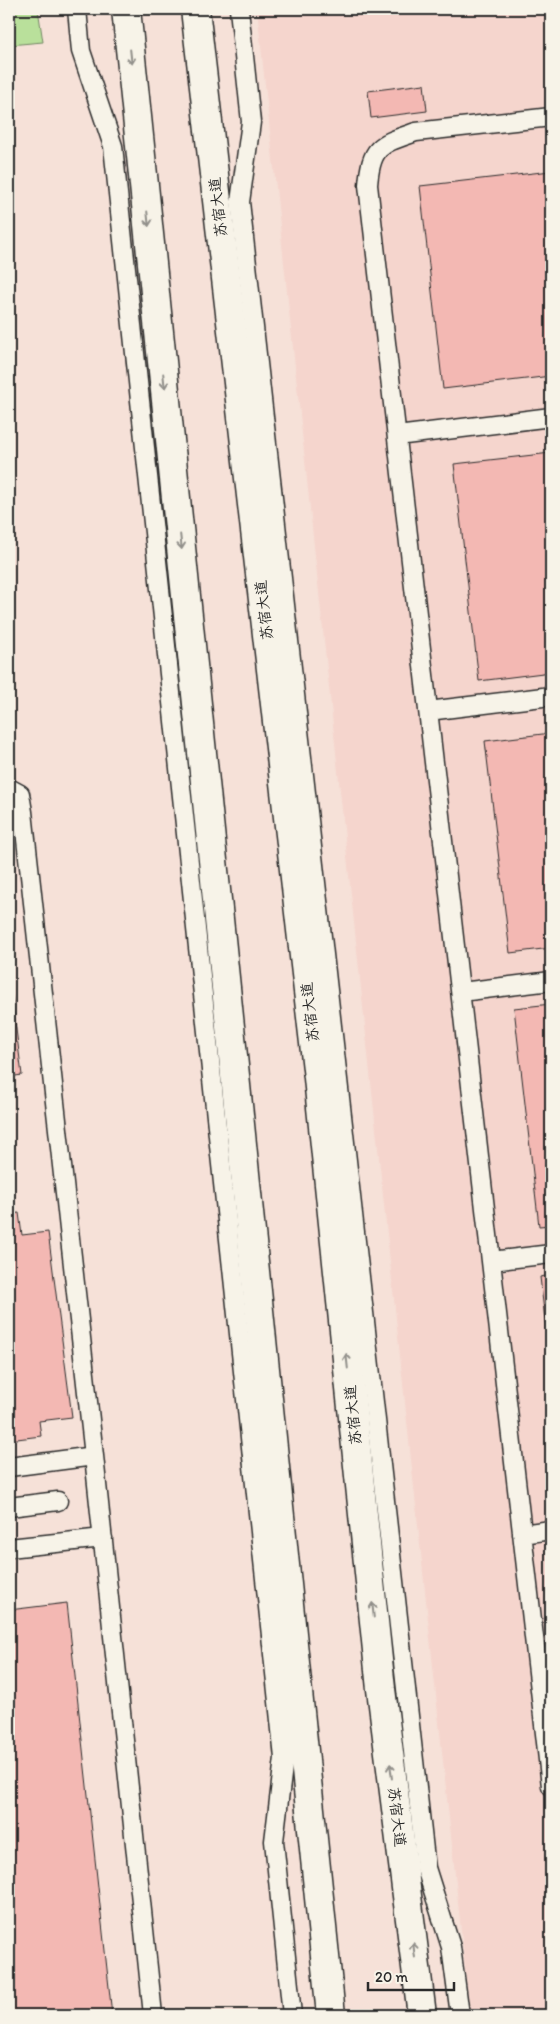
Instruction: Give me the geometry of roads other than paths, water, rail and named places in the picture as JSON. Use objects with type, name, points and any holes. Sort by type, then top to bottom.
[{"type":"main road","points":[[126,9],[331,2015]]},
{"type":"main road","name":"苏宿大道","points":[[195,9],[318,1078],[380,1679],[422,2015]]},
{"type":"lane","points":[[77,9],[81,51],[112,146],[116,176],[284,1758],[274,1841],[292,2015]]},
{"type":"lane","points":[[239,9],[251,122],[240,202],[426,1868],[451,1947],[460,2015]]},
{"type":"lane","points":[[551,117],[416,132],[396,139],[378,148],[369,164],[368,185],[551,1786]]},
{"type":"lane","points":[[397,436],[551,417]]},
{"type":"lane","points":[[428,710],[551,696]]},
{"type":"lane","points":[[9,788],[20,794],[23,812],[153,2015]]},
{"type":"lane","points":[[461,992],[551,980]]},
{"type":"lane","points":[[491,1261],[551,1254]]},
{"type":"lane","points":[[9,1466],[94,1456]]},
{"type":"lane","points":[[9,1507],[58,1501]]},
{"type":"lane","points":[[522,1534],[551,1530]]},
{"type":"lane","points":[[9,1548],[102,1538]]}]
